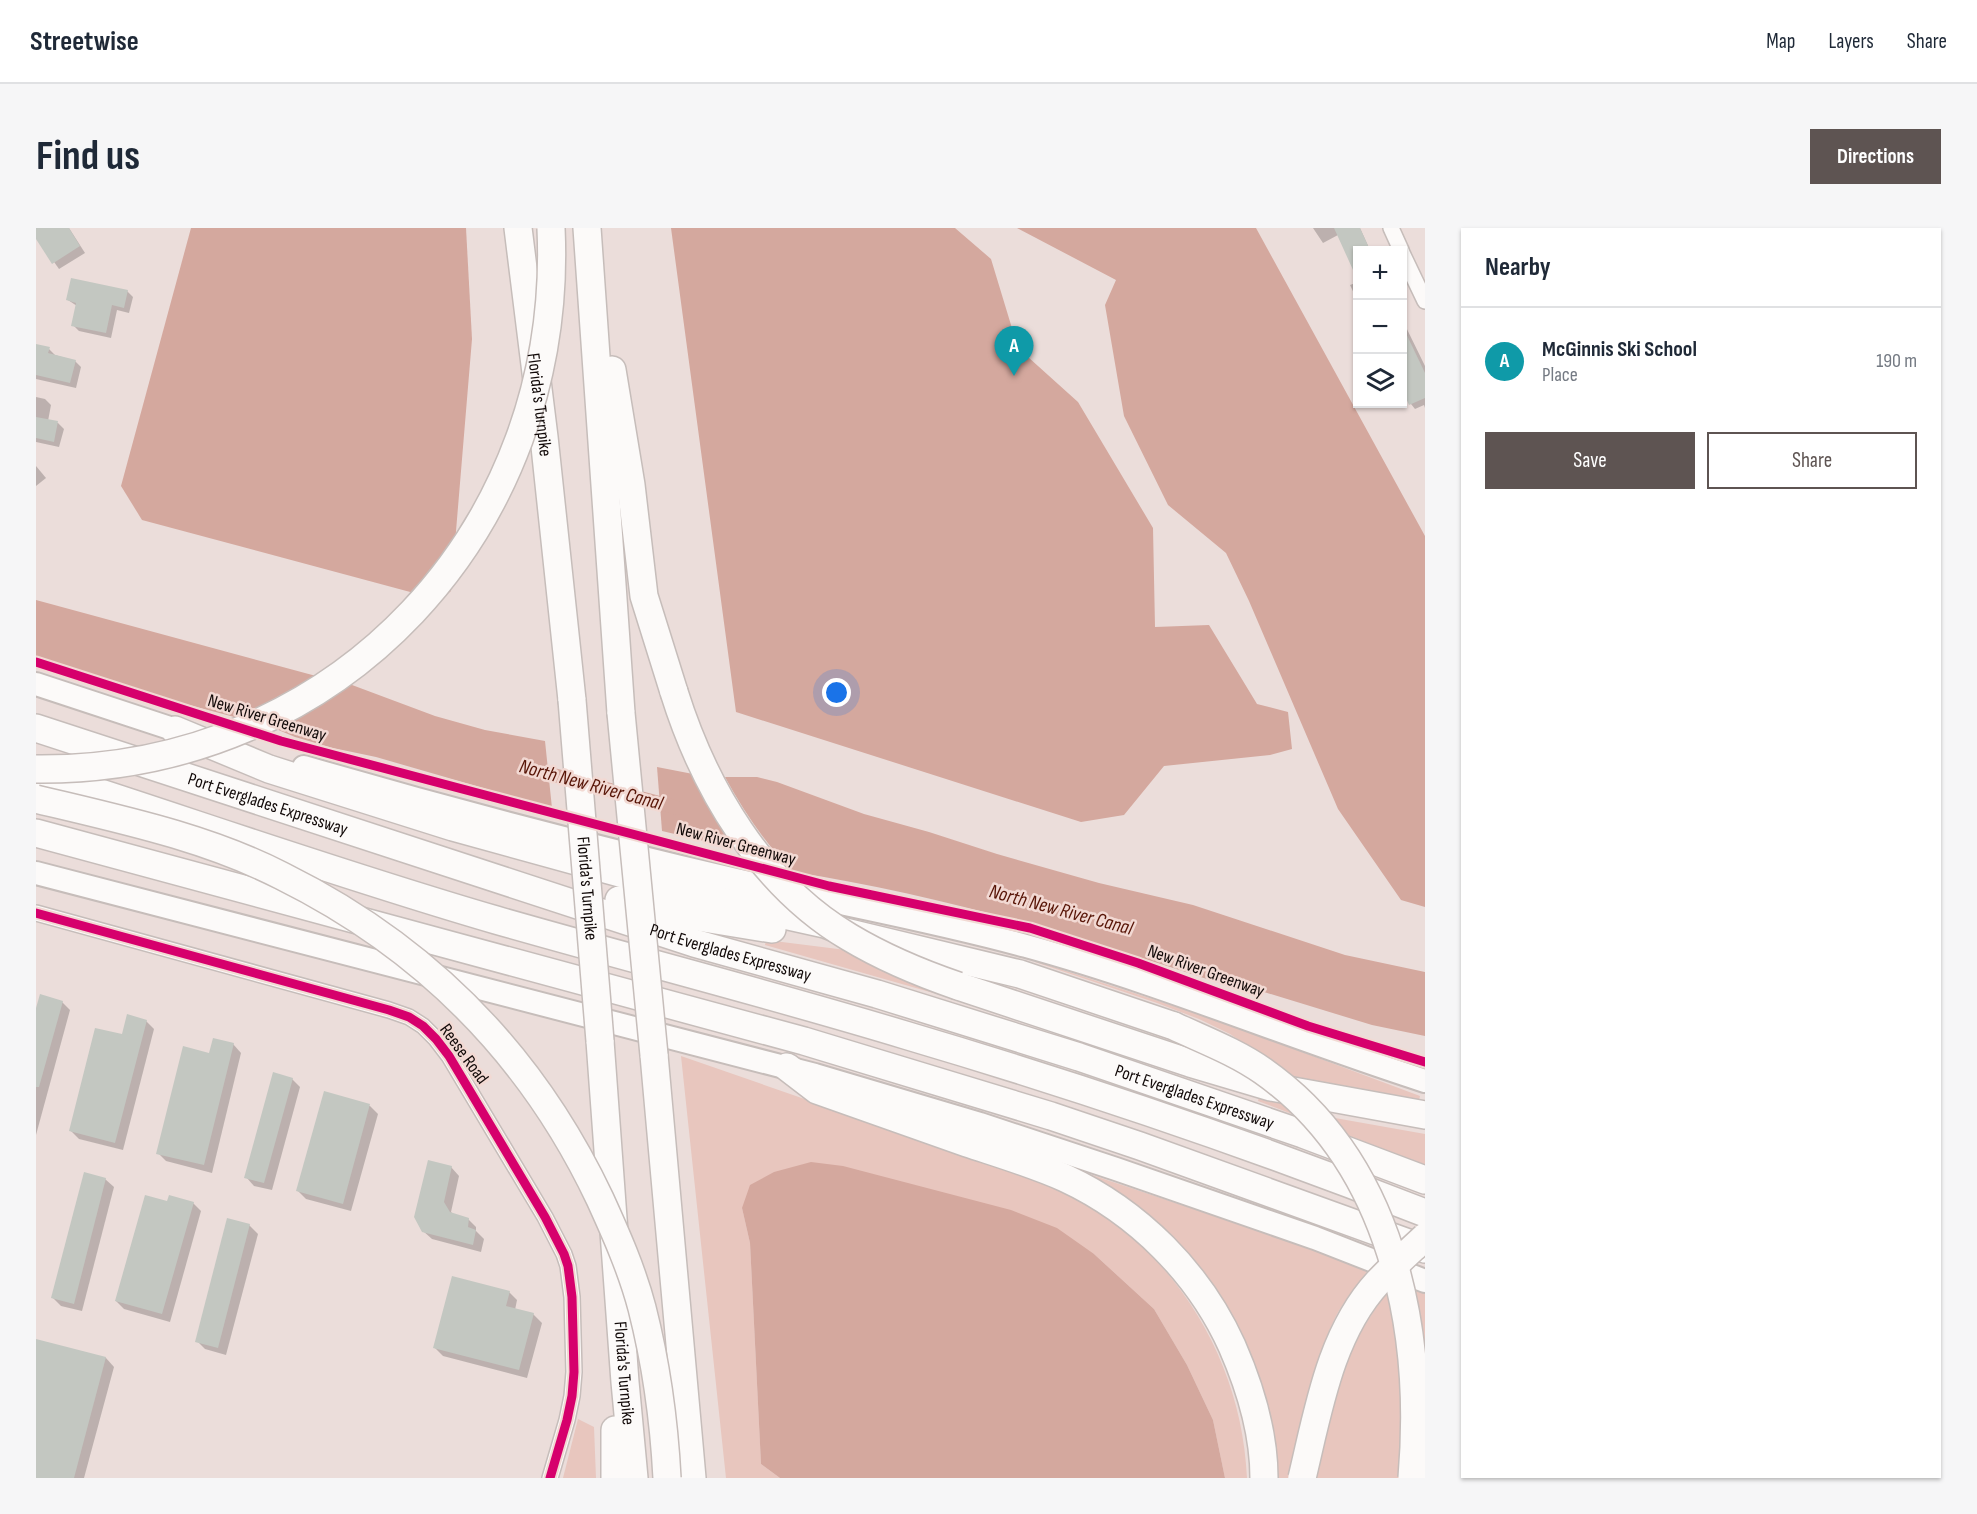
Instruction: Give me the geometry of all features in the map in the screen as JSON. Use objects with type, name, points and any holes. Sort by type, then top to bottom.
[{"type":"highway","name":"Florida's Turnpike","points":[[518,228],[544,437],[572,700],[634,1478]]},
{"type":"highway","points":[[36,770],[102,765],[178,752],[243,730],[301,701],[330,682],[382,642],[434,589],[488,511],[519,444],[532,405],[547,337],[553,263],[551,228]]},
{"type":"highway","points":[[588,228],[631,485],[644,596],[696,753],[719,798],[743,835],[782,882],[808,908],[848,937],[916,972],[1190,1063],[1270,1087],[1425,1115]]},
{"type":"highway","points":[[588,228],[621,713],[692,1478]]},
{"type":"highway","name":"Port Everglades Expressway","points":[[36,728],[694,943],[877,994],[1079,1057],[1291,1130],[1425,1180]]},
{"type":"highway","points":[[175,730],[269,769],[453,827],[714,899],[825,924],[845,932],[1020,974],[1174,1026],[1241,1057],[1295,1096],[1334,1137],[1349,1156],[1374,1198],[1398,1248],[1417,1314],[1423,1366],[1422,1416],[1412,1478]]},
{"type":"highway","points":[[36,770],[382,885],[904,1034],[1037,1075],[1258,1151],[1425,1213]]},
{"type":"highway","points":[[36,799],[130,822],[190,840],[233,855],[290,880],[326,899],[384,936],[429,971],[500,1043],[559,1122],[585,1167],[626,1259],[641,1305],[650,1344],[663,1421],[667,1478]]},
{"type":"highway","points":[[36,833],[815,1044],[1051,1116],[1425,1249]]},
{"type":"highway","points":[[424,856],[540,880],[684,915],[824,935],[845,932]]},
{"type":"highway","points":[[787,1067],[817,1090],[1064,1178],[1105,1199],[1143,1228],[1191,1279],[1228,1338],[1253,1404],[1260,1437],[1264,1478]]},
{"type":"highway","points":[[1302,1478],[1331,1365],[1351,1322],[1377,1283],[1425,1237]]},
{"type":"highway","points":[[615,1478],[615,1431],[625,1382]]},
{"type":"highway","points":[[687,1411],[699,1478]]},
{"type":"main road","points":[[36,684],[175,730],[497,820],[668,864],[978,933],[1035,948],[1115,972],[1336,1052],[1425,1081]]},
{"type":"main road","points":[[36,873],[787,1067],[980,1124],[1116,1169],[1315,1238],[1425,1281]]},
{"type":"street","points":[[1390,228],[1399,246]]},
{"type":"street","points":[[1407,263],[1425,301]]},
{"type":"street","name":"Reese Road","points":[[36,913],[389,1010],[409,1017],[436,1039],[462,1076],[545,1217],[560,1244],[568,1266],[572,1297],[574,1380],[567,1420],[550,1478]]},
{"type":"shaded area","points":[[766,940],[846,950],[896,977],[951,998],[765,945]]},
{"type":"shaded area","points":[[1035,961],[1208,1017],[1420,1096],[1419,1100],[1292,1076],[1230,1034],[1199,1019]]},
{"type":"shaded area","points":[[681,1056],[1041,1181],[1078,1198],[1114,1222],[1146,1250],[1174,1281],[1198,1316],[1218,1354],[1233,1393],[1242,1435],[1247,1478],[1225,1478],[1213,1420],[1187,1365],[1154,1309],[1094,1254],[742,1208],[750,1243],[761,1464],[780,1478],[726,1478]]},
{"type":"shaded area","points":[[1259,1097],[1335,1118],[1425,1134],[1425,1165],[1258,1101]]},
{"type":"shaded area","points":[[1089,1174],[1370,1268],[1351,1292],[1335,1318],[1319,1357],[1288,1478],[1277,1478],[1168,1233],[1139,1207],[1088,1177]]},
{"type":"shaded area","points":[[1396,1280],[1425,1292],[1425,1478],[1316,1478],[1333,1405],[1347,1362],[1368,1320]]},
{"type":"shaded area","points":[[578,1419],[594,1427],[596,1478],[563,1478]]},
{"type":"water","points":[[191,228],[466,228],[472,339],[451,591],[440,600],[142,520],[121,486]]},
{"type":"water","points":[[671,228],[955,228],[991,259],[1018,348],[1078,402],[1153,528],[1155,627],[1209,625],[1257,704],[1288,712],[1292,749],[1270,755],[1164,766],[1124,815],[1081,822],[736,712]]},
{"type":"water","points":[[1017,228],[1256,228],[1425,536],[1425,907],[1401,900],[1338,809],[1249,601],[1226,553],[1168,505],[1124,416],[1105,305],[1116,280]]},
{"type":"water","points":[[36,600],[316,676],[238,718],[163,698],[36,657]]},
{"type":"water","points":[[344,682],[435,716],[485,730],[545,741],[552,808],[376,757],[295,737],[269,726]]},
{"type":"water","points":[[657,767],[693,774],[738,849],[662,831]]},
{"type":"water","points":[[725,777],[757,777],[777,782],[864,814],[997,854],[1099,883],[1193,905],[1345,955],[1425,972],[1425,1036],[1372,1025],[1238,984],[1216,982],[1112,948],[954,904],[793,872],[756,827]]},
{"type":"water","points":[[811,1162],[843,1166],[1011,1210],[1057,1228],[1094,1254],[1154,1309],[1187,1365],[1213,1420],[1225,1478],[780,1478],[761,1464],[750,1243],[742,1208],[750,1185],[774,1172]]},
{"type":"building","points":[[36,228],[69,228],[80,246],[52,264],[36,239]]},
{"type":"building","points":[[1334,228],[1360,228],[1368,246],[1353,246],[1353,270]]},
{"type":"building","points":[[71,278],[128,290],[124,308],[112,305],[106,333],[71,326],[76,303],[66,300]]},
{"type":"building","points":[[1407,335],[1425,373],[1425,398],[1409,405],[1407,400]]},
{"type":"building","points":[[36,344],[50,347],[48,353],[76,360],[70,383],[36,375]]},
{"type":"building","points":[[36,417],[58,421],[54,442],[36,438]]},
{"type":"building","points":[[40,994],[63,1001],[39,1087],[36,1087],[36,1008]]},
{"type":"building","points":[[127,1014],[147,1020],[115,1143],[69,1131],[95,1028],[122,1034]]},
{"type":"building","points":[[213,1038],[234,1043],[204,1165],[156,1154],[183,1046],[209,1053]]},
{"type":"building","points":[[273,1072],[293,1078],[264,1183],[244,1178]]},
{"type":"building","points":[[324,1091],[370,1104],[343,1204],[296,1191]]},
{"type":"building","points":[[428,1160],[452,1166],[444,1202],[450,1212],[469,1218],[468,1227],[476,1230],[473,1245],[422,1232],[414,1217]]},
{"type":"building","points":[[84,1172],[106,1178],[74,1304],[51,1298]]},
{"type":"building","points":[[145,1195],[167,1201],[169,1195],[194,1202],[162,1314],[115,1301]]},
{"type":"building","points":[[227,1218],[250,1224],[218,1348],[195,1342]]},
{"type":"building","points":[[452,1276],[510,1291],[506,1306],[534,1313],[519,1370],[433,1348]]},
{"type":"building","points":[[36,1339],[106,1357],[74,1478],[36,1478]]},
{"type":"waterway","name":"North New River Canal","points":[[531,769],[678,808]]},
{"type":"cycle path","name":"New River Greenway","points":[[36,662],[281,741],[829,886],[1030,928],[1138,963],[1308,1026],[1425,1062]]},
{"type":"cycle path","points":[[36,913],[389,1010],[409,1017],[423,1026],[436,1039],[449,1056],[545,1217],[568,1266],[572,1297],[574,1372],[572,1396],[550,1478]]},
{"type":"place","name":"McGinnis Ski School","points":[[1014,376]]}]
